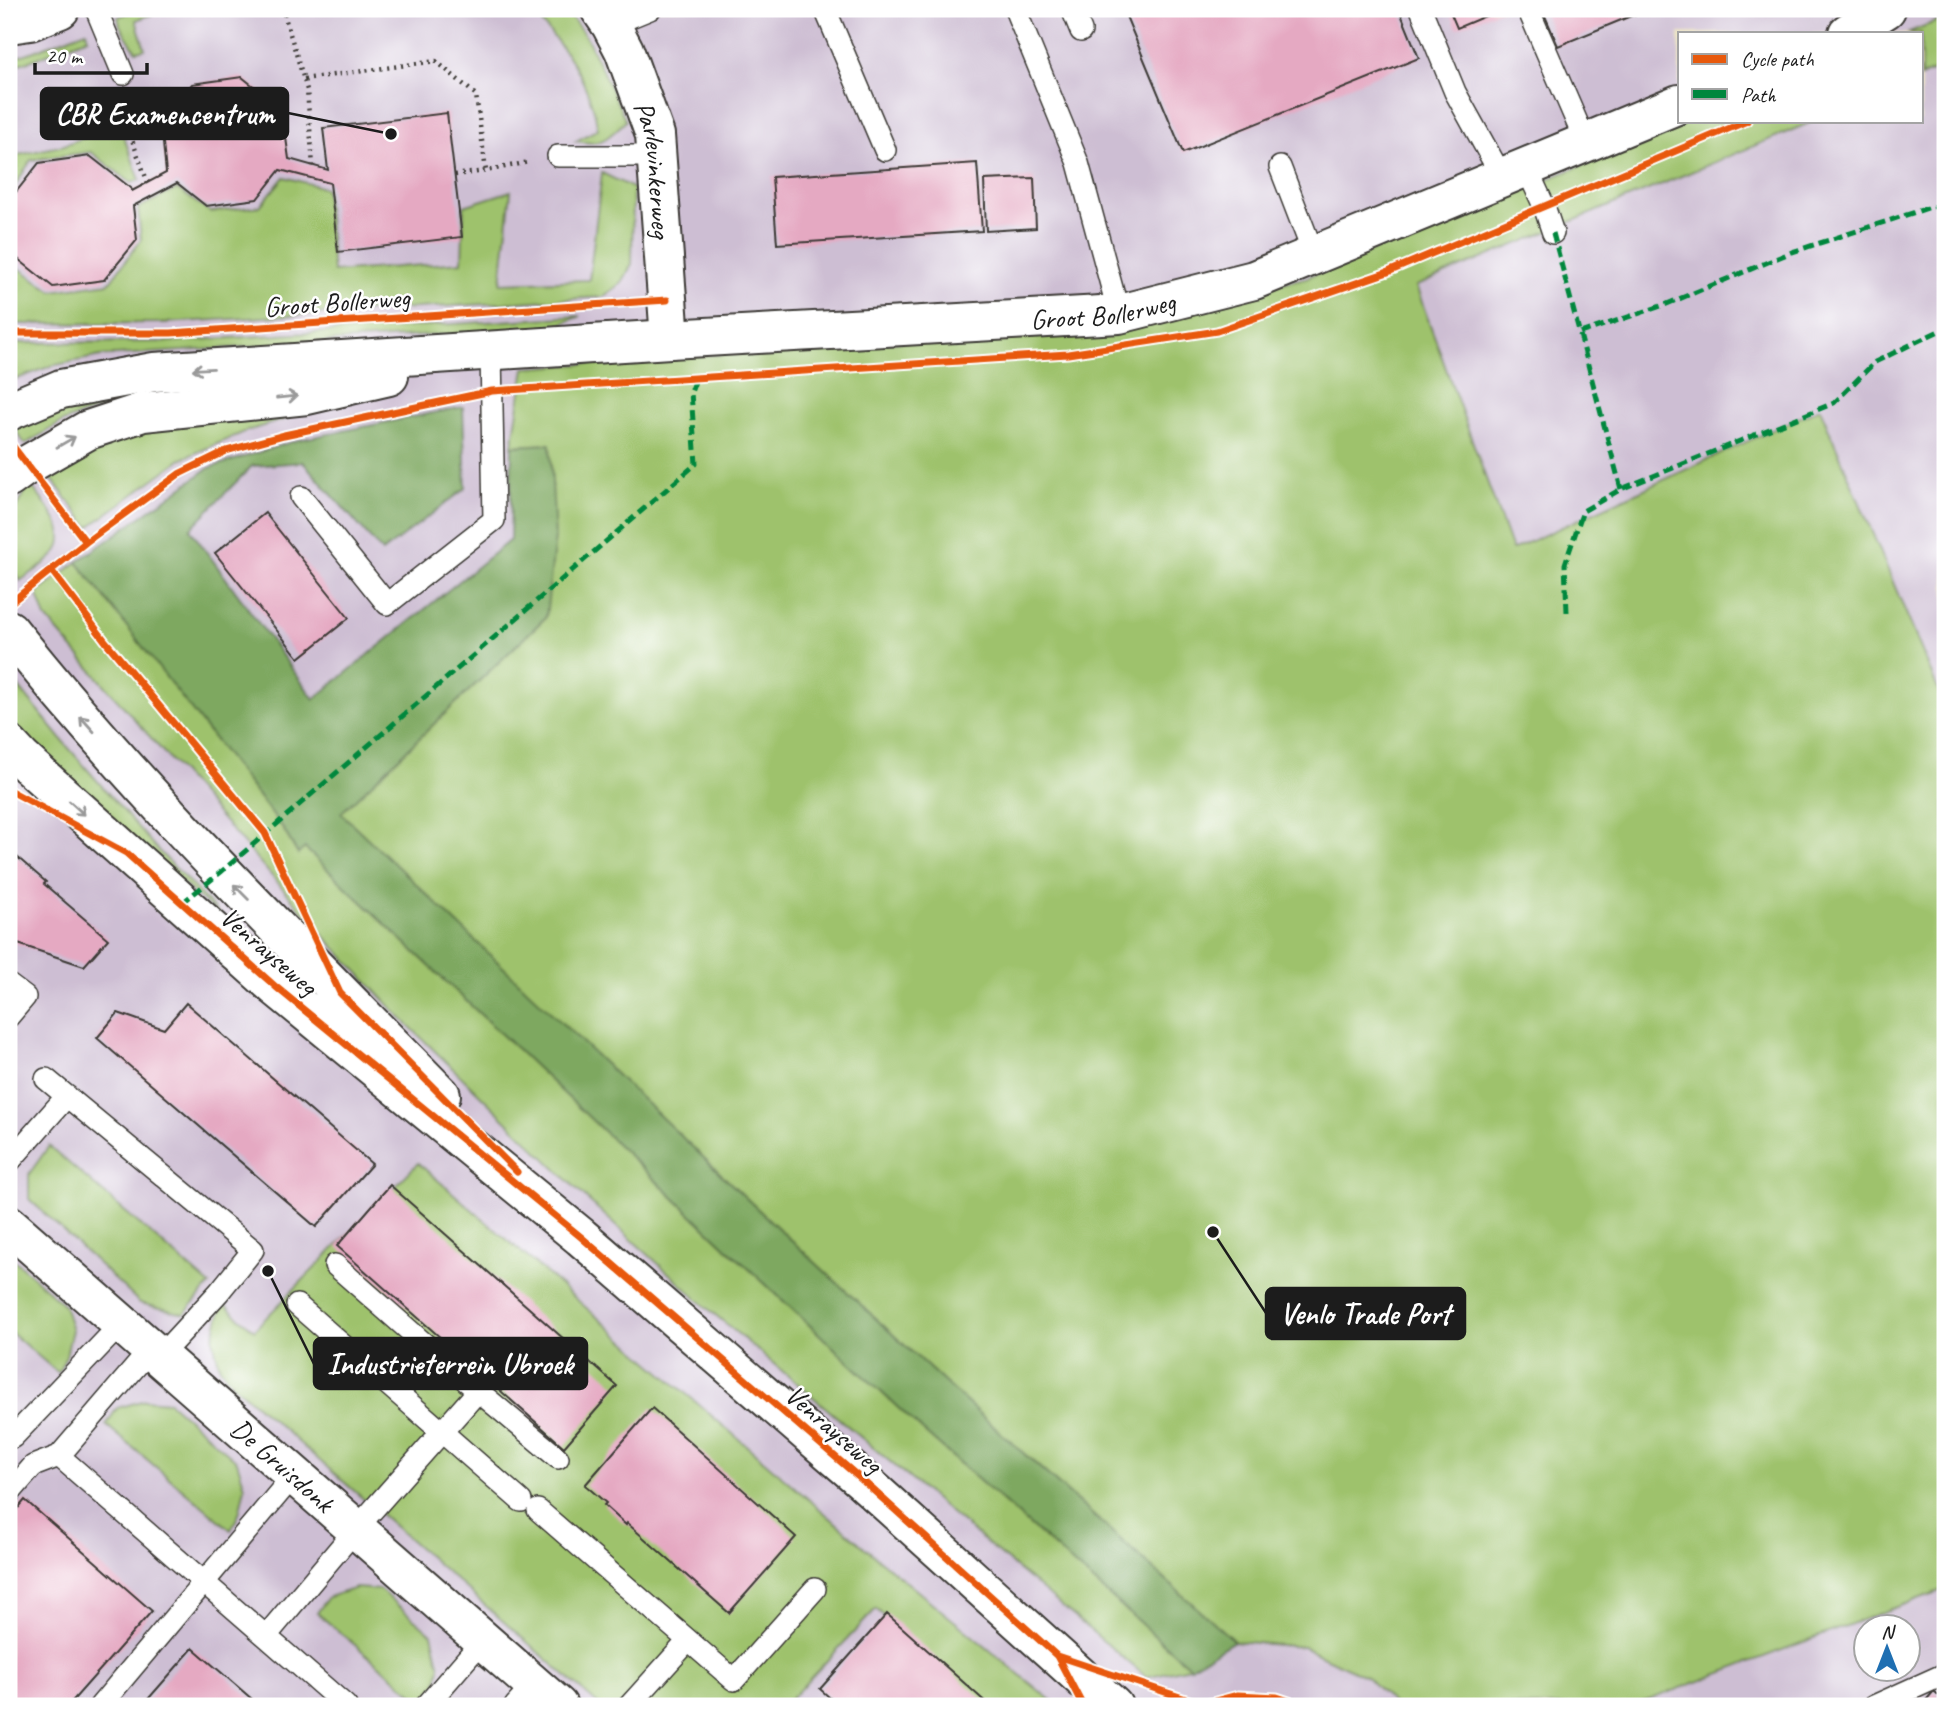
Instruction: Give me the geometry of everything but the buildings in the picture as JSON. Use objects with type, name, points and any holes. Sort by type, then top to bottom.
[{"type":"street","points":[[9,24],[30,21],[60,9]]},
{"type":"street","points":[[1850,32],[1886,9]]},
{"type":"street","name":"Parlevinkerweg","points":[[605,17],[624,50],[655,135],[670,339]]},
{"type":"street","name":"Groot Bollerweg","points":[[9,411],[61,388],[154,372],[1119,314],[1254,280],[1678,104]]},
{"type":"street","name":"Groot Bollerweg","points":[[9,478],[88,430],[143,412],[307,395],[491,351]]},
{"type":"street","name":"Venrayseweg","points":[[9,630],[82,720],[221,872],[581,1237]]},
{"type":"street","name":"Venrayseweg","points":[[9,745],[22,760],[276,987],[581,1237],[862,1480],[1113,1706]]},
{"type":"street","name":"De Gruisdonk","points":[[9,1225],[482,1640],[536,1699]]},
{"type":"lane","points":[[96,9],[119,83]]},
{"type":"lane","points":[[605,17],[650,9]]},
{"type":"lane","points":[[825,9],[885,150]]},
{"type":"lane","points":[[1015,9],[1078,163],[1119,314]]},
{"type":"lane","points":[[1072,9],[1082,31]]},
{"type":"lane","points":[[1421,9],[1455,92],[1514,172],[1544,206],[1553,233]]},
{"type":"lane","points":[[1528,9],[1586,143]]},
{"type":"lane","points":[[558,156],[657,156]]},
{"type":"lane","points":[[1280,167],[1314,255]]},
{"type":"lane","points":[[301,498],[387,604],[494,520],[491,351]]},
{"type":"lane","points":[[9,985],[25,997],[9,1016]]},
{"type":"lane","points":[[9,1494],[33,1466],[58,1456],[155,1353],[219,1292],[253,1250],[46,1079]]},
{"type":"lane","points":[[9,1162],[68,1096]]},
{"type":"lane","points":[[335,1265],[558,1458]]},
{"type":"lane","points":[[297,1304],[442,1432],[734,1680],[816,1590]]},
{"type":"lane","points":[[10,1443],[122,1323]]},
{"type":"lane","points":[[266,1636],[478,1391]]},
{"type":"lane","points":[[58,1456],[346,1706]]},
{"type":"lane","points":[[100,1706],[295,1475]]},
{"type":"lane","points":[[426,1706],[482,1640]]},
{"type":"lane","points":[[629,1706],[688,1640]]},
{"type":"lane","points":[[1874,1706],[1945,1674]]},
{"type":"path","points":[[284,14],[307,90],[313,166]]},
{"type":"path","points":[[304,79],[436,61],[475,95],[486,171]]},
{"type":"path","points":[[119,83],[148,183]]},
{"type":"path","points":[[454,174],[486,171],[558,156]]},
{"type":"shaded area","points":[[9,9],[1945,9],[1945,1706],[9,1706]]},
{"type":"green space","points":[[139,9],[167,9],[136,20],[145,49],[136,51],[120,26],[118,17]]},
{"type":"green space","points":[[530,9],[565,9],[587,38],[626,121],[604,140],[593,143],[576,141],[598,129],[594,111],[573,64]]},
{"type":"green space","points":[[1945,18],[1945,66],[1923,76],[1923,32],[1910,32]]},
{"type":"green space","points":[[86,31],[88,38],[27,62],[9,66],[9,58]]},
{"type":"green space","points":[[1689,122],[1812,122],[1416,286],[1512,550],[1820,408],[1945,706],[1945,1589],[1878,1614],[1853,1614],[1853,1624],[1633,1706],[1395,1706],[1367,1677],[1303,1647],[1234,1641],[956,1393],[340,813],[546,617],[550,444],[512,446],[525,368],[1057,331],[1305,278]]},
{"type":"green space","points":[[119,124],[140,180],[131,183],[91,152],[31,160],[9,196],[9,157],[64,145]]},
{"type":"green space","points":[[602,173],[633,188],[632,264],[622,283],[603,297],[164,323],[9,324],[9,257],[10,262],[52,291],[109,283],[141,240],[138,208],[177,189],[210,212],[260,206],[284,177],[325,188],[333,272],[462,262],[464,206],[511,191],[501,283],[589,280]]},
{"type":"green space","points":[[581,316],[550,328],[101,356],[51,366],[9,382],[9,343],[165,342]]},
{"type":"green space","points":[[115,394],[169,394],[100,408],[63,422],[25,444],[12,425],[68,407]]},
{"type":"green space","points":[[463,407],[466,488],[382,552],[303,462],[252,466],[190,529],[314,699],[510,540],[512,446],[550,444],[555,537],[546,617],[341,813],[764,1215],[956,1393],[1234,1641],[1190,1667],[922,1430],[305,848],[298,854],[282,827],[77,562],[209,468],[298,440]]},
{"type":"green space","points":[[290,410],[289,418],[247,431],[181,459],[89,527],[47,473],[84,448],[146,425]]},
{"type":"green space","points":[[30,484],[54,517],[61,535],[56,553],[20,581],[10,554],[9,535],[16,508]]},
{"type":"green space","points":[[77,562],[282,827],[297,853],[304,847],[922,1430],[1190,1667],[1146,1677],[706,1307],[587,1199],[402,1019],[326,938],[46,618],[37,593]]},
{"type":"green space","points":[[9,675],[155,847],[230,925],[9,730]]},
{"type":"green space","points":[[49,1146],[210,1285],[184,1314],[140,1303],[29,1199],[29,1174]]},
{"type":"green space","points":[[418,1163],[870,1552],[1058,1706],[988,1706],[876,1609],[784,1706],[600,1706],[232,1384],[219,1366],[213,1338],[223,1303],[254,1330]]},
{"type":"green space","points":[[9,1255],[64,1305],[72,1330],[66,1356],[58,1373],[9,1331]]},
{"type":"green space","points":[[145,1400],[169,1402],[237,1461],[245,1487],[239,1514],[231,1530],[106,1425],[117,1408]]},
{"type":"green space","points":[[356,1588],[380,1590],[432,1634],[440,1667],[437,1683],[423,1702],[317,1613],[328,1597]]},
{"type":"marked path","points":[[1580,333],[1667,304],[1792,252],[1931,207],[1945,206]]},
{"type":"marked path","points":[[1553,233],[1621,489]]},
{"type":"marked path","points":[[1567,612],[1565,564],[1583,511],[1621,489],[1834,403],[1875,362],[1945,328]]},
{"type":"marked path","points":[[182,903],[696,464],[691,392],[696,379]]},
{"type":"cycle path","points":[[9,604],[86,542],[179,474],[226,451],[284,435],[492,391],[1068,354],[1217,331],[1388,272],[1745,122]]},
{"type":"cycle path","points":[[9,333],[171,333],[667,300]]},
{"type":"cycle path","points":[[9,441],[86,542]]},
{"type":"cycle path","points":[[51,570],[106,642],[265,833],[340,993],[517,1172]]},
{"type":"cycle path","points":[[9,790],[126,853],[276,987],[581,1237],[862,1480],[1057,1656],[1083,1706]]},
{"type":"cycle path","points":[[1057,1656],[1201,1704]]},
{"type":"cycle path","points":[[1197,1706],[1238,1695],[1277,1697],[1304,1706]]},
{"type":"place","name":"CBR Examencentrum","points":[[391,134]]},
{"type":"place","name":"Venlo Trade Port","points":[[1213,1232]]},
{"type":"place","name":"Industrieterrein Ubroek","points":[[268,1271]]}]
